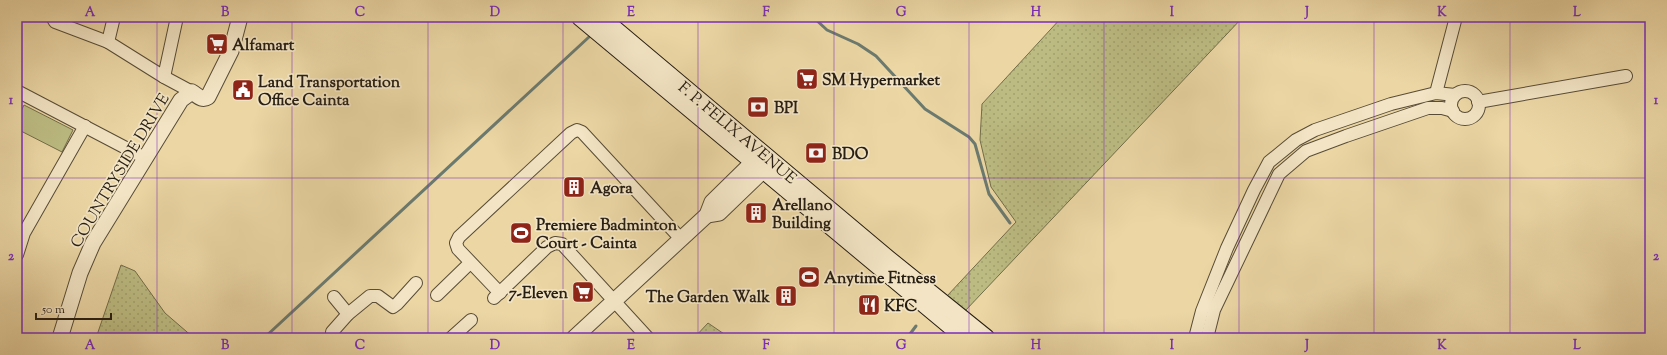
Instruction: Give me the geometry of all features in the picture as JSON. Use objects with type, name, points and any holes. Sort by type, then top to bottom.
[{"type":"main road","name":"F. P. FELIX AVENUE","points":[[580,17],[986,338]]},
{"type":"main road","name":"F. P. FELIX AVENUE","points":[[600,17],[763,162],[965,338]]},
{"type":"street","points":[[108,42],[114,17]]},
{"type":"street","points":[[164,77],[177,17]]},
{"type":"street","points":[[54,19],[108,42],[164,77],[205,99],[208,97],[231,51],[240,17]]},
{"type":"street","points":[[1436,93],[1456,17]]},
{"type":"street","points":[[1478,102],[1626,76]]},
{"type":"street","points":[[17,91],[145,158]]},
{"type":"street","points":[[1207,338],[1214,310],[1279,174],[1306,151],[1428,108],[1442,108],[1453,111],[1459,117],[1468,118],[1475,114],[1478,106],[1478,102],[1474,94],[1462,91],[1455,96],[1451,103],[1453,111]]},
{"type":"street","name":"COUNTRYSIDE DRIVE","points":[[60,338],[80,273],[93,243],[181,100],[192,92]]},
{"type":"street","points":[[1195,338],[1202,311],[1227,248],[1269,162],[1296,140],[1314,130],[1391,104],[1436,93],[1455,96]]},
{"type":"street","points":[[17,255],[24,233],[85,126]]},
{"type":"street","points":[[648,338],[562,244],[555,243],[547,248],[497,296],[458,249],[456,243],[459,237],[571,133],[577,130],[582,132],[681,239]]},
{"type":"street","points":[[1296,140],[1306,151]]},
{"type":"street","points":[[574,338],[706,215],[712,202],[742,182],[763,162]]},
{"type":"street","points":[[1227,248],[1240,255]]},
{"type":"street","points":[[437,295],[470,263]]},
{"type":"street","points":[[332,338],[332,332],[348,314],[370,296],[378,296],[393,307],[416,283]]},
{"type":"street","points":[[334,297],[348,314]]},
{"type":"street","points":[[451,338],[471,320]]},
{"type":"green space","points":[[1062,17],[1243,17],[965,311],[947,296],[1016,222],[991,187],[980,140],[982,104]]},
{"type":"green space","points":[[24,105],[73,130],[62,152],[17,129],[17,119]]},
{"type":"green space","points":[[121,265],[135,271],[165,313],[194,338],[96,338]]},
{"type":"green space","points":[[708,323],[730,338],[694,338]]},
{"type":"waterway","points":[[813,17],[827,30],[858,44],[876,56],[925,109],[969,137],[975,144],[989,194],[1010,223]]},
{"type":"waterway","points":[[264,338],[589,37]]},
{"type":"waterway","points":[[907,338],[916,326]]},
{"type":"place","name":"Alfamart","points":[[217,44]]},
{"type":"place","name":"SM Hypermarket","points":[[807,79]]},
{"type":"place","name":"Land Transportation Office Cainta","points":[[243,90]]},
{"type":"place","name":"BPI","points":[[758,107]]},
{"type":"place","name":"BDO","points":[[816,153]]},
{"type":"place","name":"Agora","points":[[574,187]]},
{"type":"place","name":"Arellano Building","points":[[756,213]]},
{"type":"place","name":"Premiere Badminton Court - Cainta","points":[[521,233]]},
{"type":"place","name":"Anytime Fitness","points":[[809,277]]},
{"type":"place","name":"7-Eleven","points":[[583,292]]},
{"type":"place","name":"The Garden Walk","points":[[786,296]]},
{"type":"place","name":"KFC","points":[[869,305]]}]
